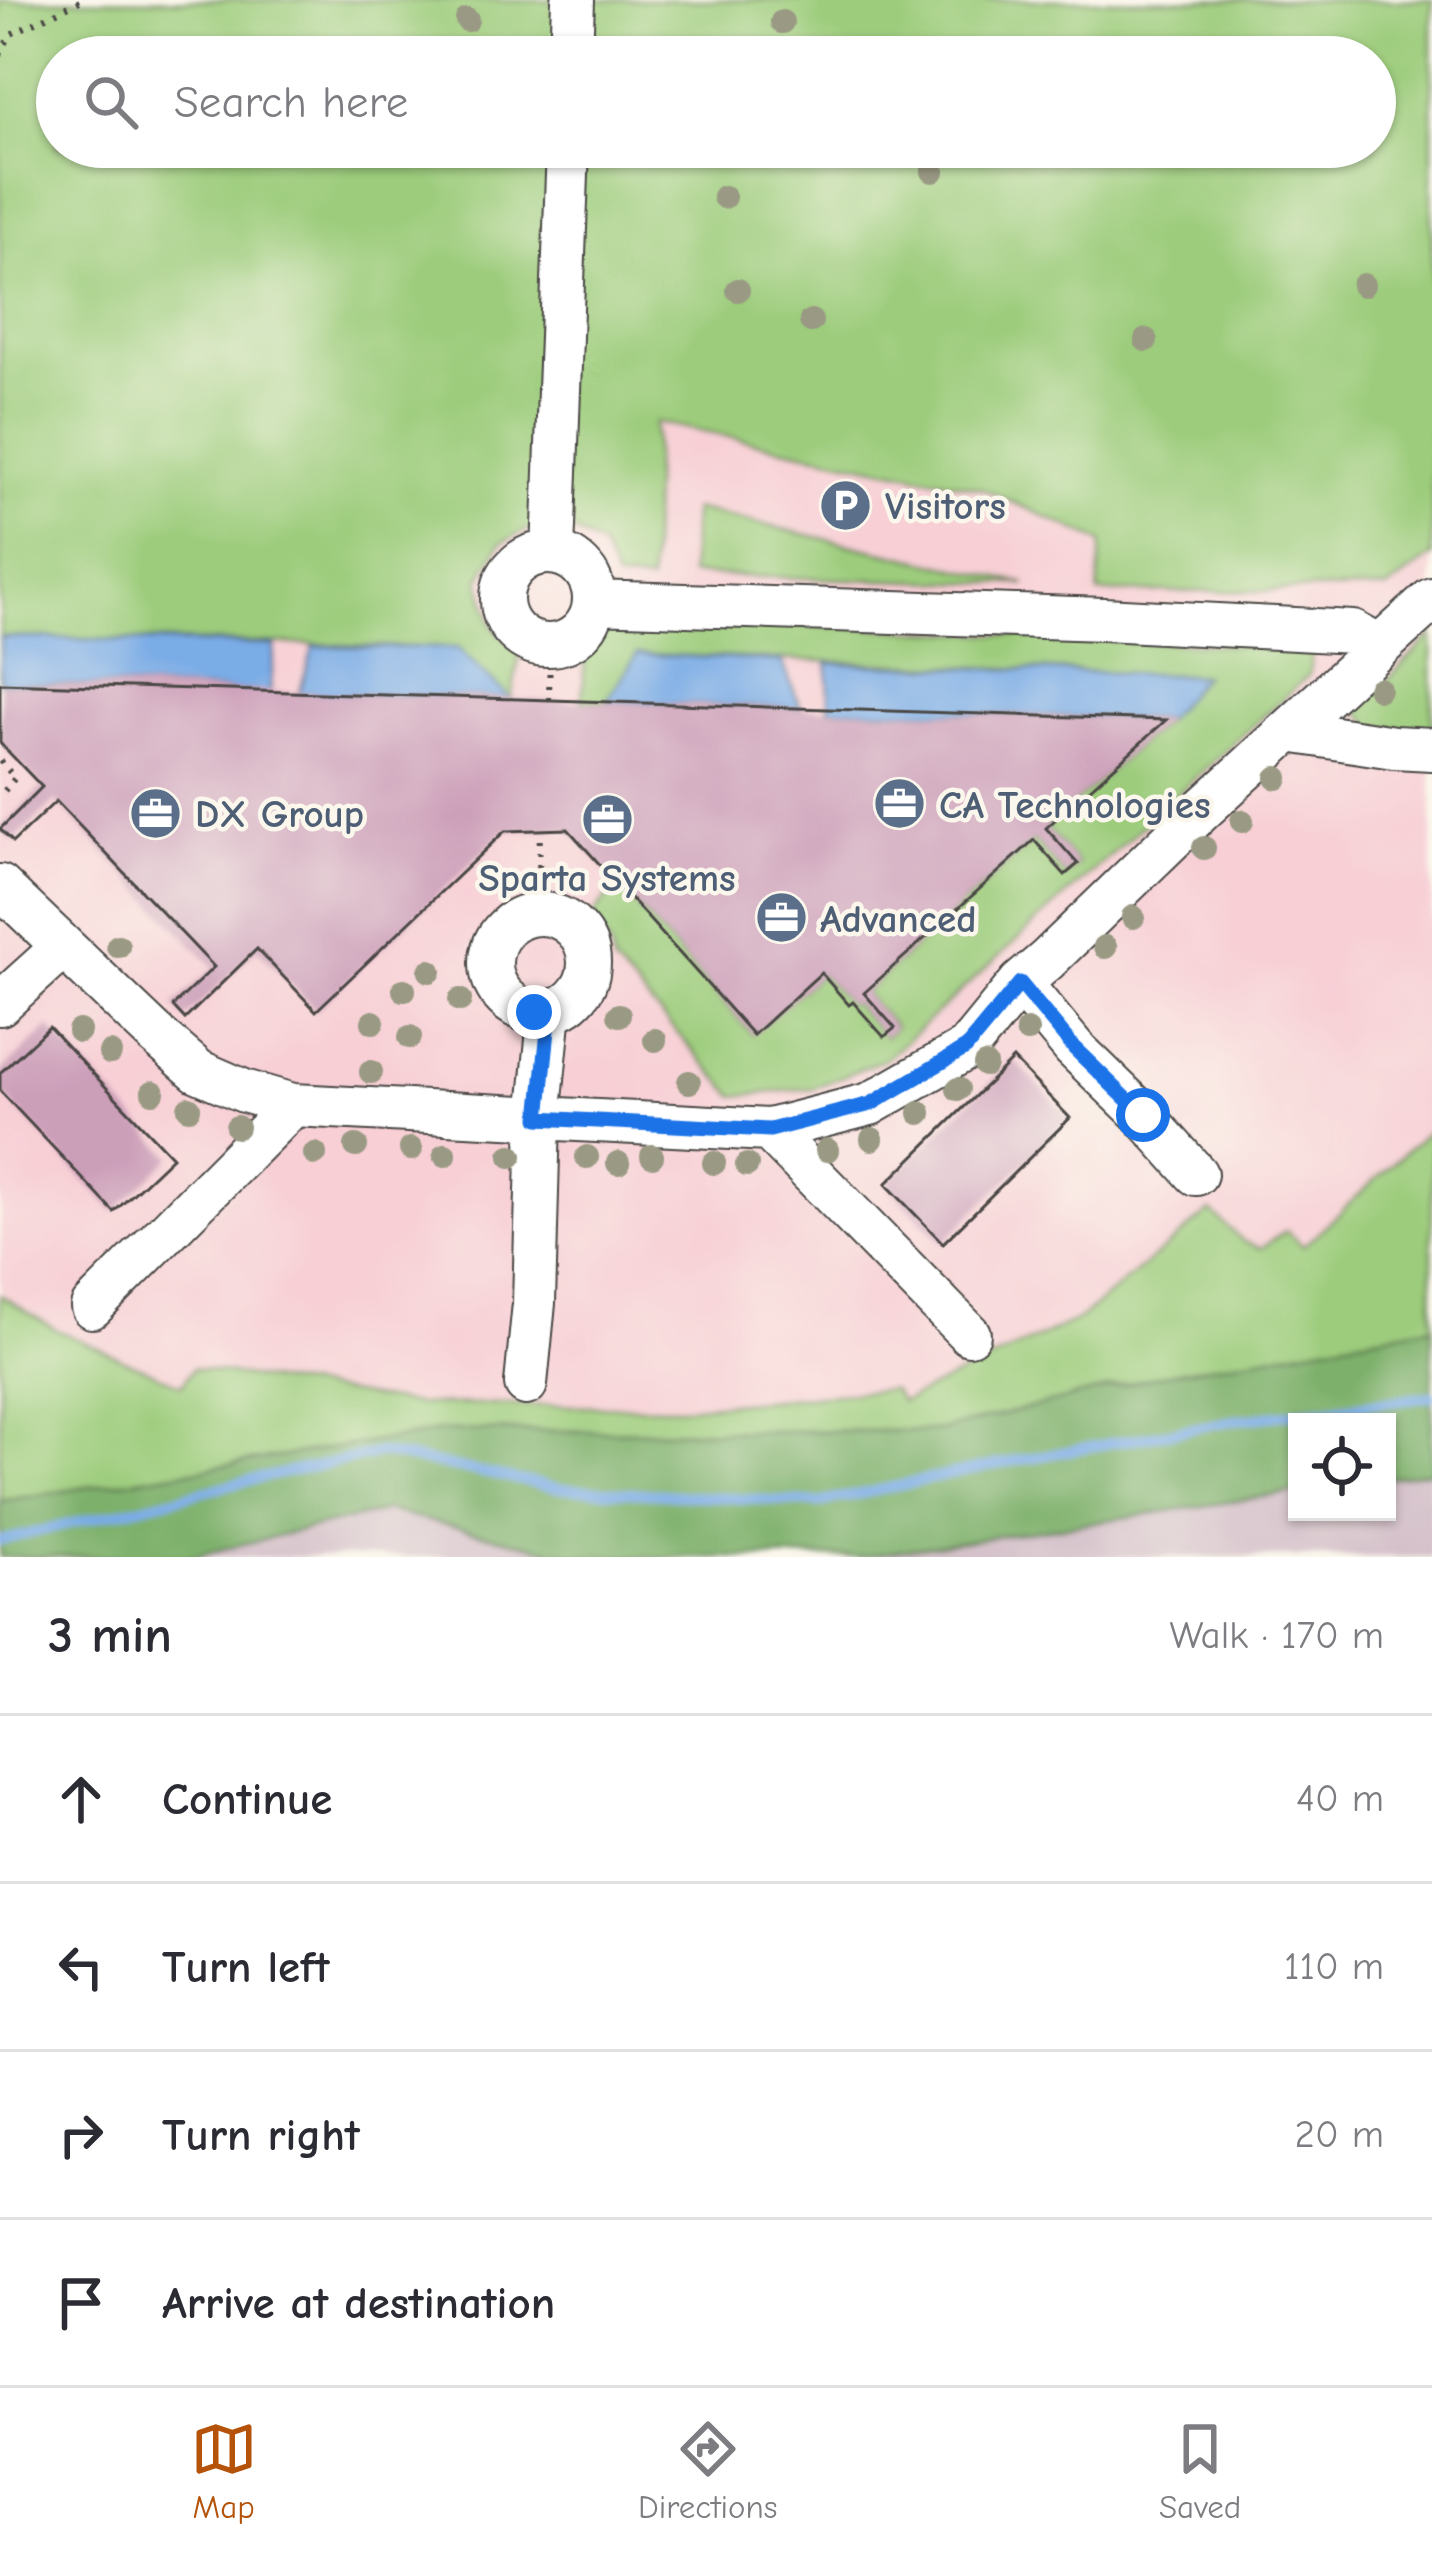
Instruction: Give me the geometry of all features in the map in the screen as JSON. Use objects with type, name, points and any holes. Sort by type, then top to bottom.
[{"type":"street","points":[[572,36],[573,0]]},
{"type":"street","points":[[553,553],[567,168]]},
{"type":"street","points":[[553,553],[576,562],[587,575],[595,602],[583,629],[571,639],[550,645],[516,632],[502,597],[515,567],[529,557],[553,553]]},
{"type":"street","points":[[0,886],[198,1071],[244,1091],[293,1105],[770,1130],[871,1104],[966,1048],[1020,983],[1432,599]]},
{"type":"street","points":[[595,602],[1353,632],[1378,646]]},
{"type":"street","points":[[1289,731],[1432,749]]},
{"type":"street","points":[[538,915],[568,923],[580,935],[589,965],[578,995],[565,1006],[534,1012],[505,998],[491,970],[492,953],[508,926],[538,915]]},
{"type":"street","points":[[0,1004],[63,946]]},
{"type":"street","points":[[1020,983],[1074,1048],[1196,1174]]},
{"type":"street","points":[[526,1384],[535,1280],[539,1118],[550,1011]]},
{"type":"street","points":[[92,1307],[293,1105]]},
{"type":"street","points":[[770,1130],[969,1334]]},
{"type":"path","points":[[0,54],[11,34],[82,0]]},
{"type":"path","points":[[549,700],[550,645]]},
{"type":"path","points":[[0,761],[15,778],[0,796]]},
{"type":"path","points":[[538,915],[540,830]]},
{"type":"shaded area","points":[[0,0],[1432,0],[1432,1326],[938,1431],[442,1431],[0,1501]]},
{"type":"shaded area","points":[[1432,1396],[1432,1557],[0,1557],[0,1550]]},
{"type":"green space","points":[[0,0],[1432,0],[1432,556],[1388,589],[1098,593],[1102,542],[981,488],[655,422],[650,582],[616,580],[601,547],[574,532],[539,525],[501,543],[480,579],[492,625],[520,654],[511,699],[456,648],[0,637]]},
{"type":"green space","points":[[693,509],[1026,584],[690,575]]},
{"type":"green space","points":[[621,617],[1313,649],[1309,675],[887,1058],[814,1088],[735,1096],[613,963],[610,946],[592,917],[617,884],[752,1034],[821,973],[885,1037],[895,1027],[864,993],[1034,840],[1065,875],[1078,864],[1046,828],[1166,720],[1202,676],[638,654],[606,702],[582,701],[585,655]]},
{"type":"green space","points":[[1432,635],[1432,730],[1374,728],[1358,710]]},
{"type":"green space","points":[[1432,1128],[1432,1331],[938,1431],[442,1431],[0,1501],[0,1295],[55,1329],[182,1385],[193,1368],[416,1404],[683,1407],[892,1389],[901,1402],[1081,1318],[1210,1211],[1244,1242],[1261,1248],[1286,1231],[1303,1246]]},
{"type":"green space","points":[[1432,1326],[1432,1471],[1396,1477],[1396,1413],[1288,1413],[1288,1493],[859,1557],[580,1557],[386,1511],[188,1557],[0,1557],[0,1501],[442,1431],[938,1431],[1169,1373]]},
{"type":"water","points":[[0,637],[275,645],[270,692],[0,683]]},
{"type":"water","points":[[314,646],[457,648],[511,699],[299,693]]},
{"type":"water","points":[[637,654],[782,661],[801,708],[606,702]]},
{"type":"water","points":[[828,663],[1203,676],[1166,720],[829,709]]},
{"type":"building","points":[[0,683],[1166,720],[1046,828],[1078,864],[1065,875],[1034,840],[864,993],[895,1028],[884,1037],[821,973],[753,1035],[568,829],[505,831],[316,1011],[257,949],[185,1019],[173,1006],[214,967],[56,801],[13,842],[0,829],[42,787],[0,743]]},
{"type":"building","points":[[49,1027],[172,1157],[114,1212],[0,1091],[0,1073]]},
{"type":"building","points":[[1013,1059],[1070,1118],[943,1243],[886,1184]]},
{"type":"waterway","points":[[0,1541],[380,1453],[559,1488],[819,1503],[1236,1420],[1432,1396]]},
{"type":"place","name":"Visitors","points":[[846,505]]},
{"type":"place","name":"CA Technologies","points":[[900,804]]},
{"type":"place","name":"DX Group","points":[[156,813]]},
{"type":"place","name":"Sparta Systems","points":[[607,820]]},
{"type":"place","name":"Advanced","points":[[781,918]]},
{"type":"route","points":[[534,1012],[550,1011],[539,1118],[770,1130],[871,1104],[966,1048],[1020,983],[1074,1048],[1143,1115]]}]
